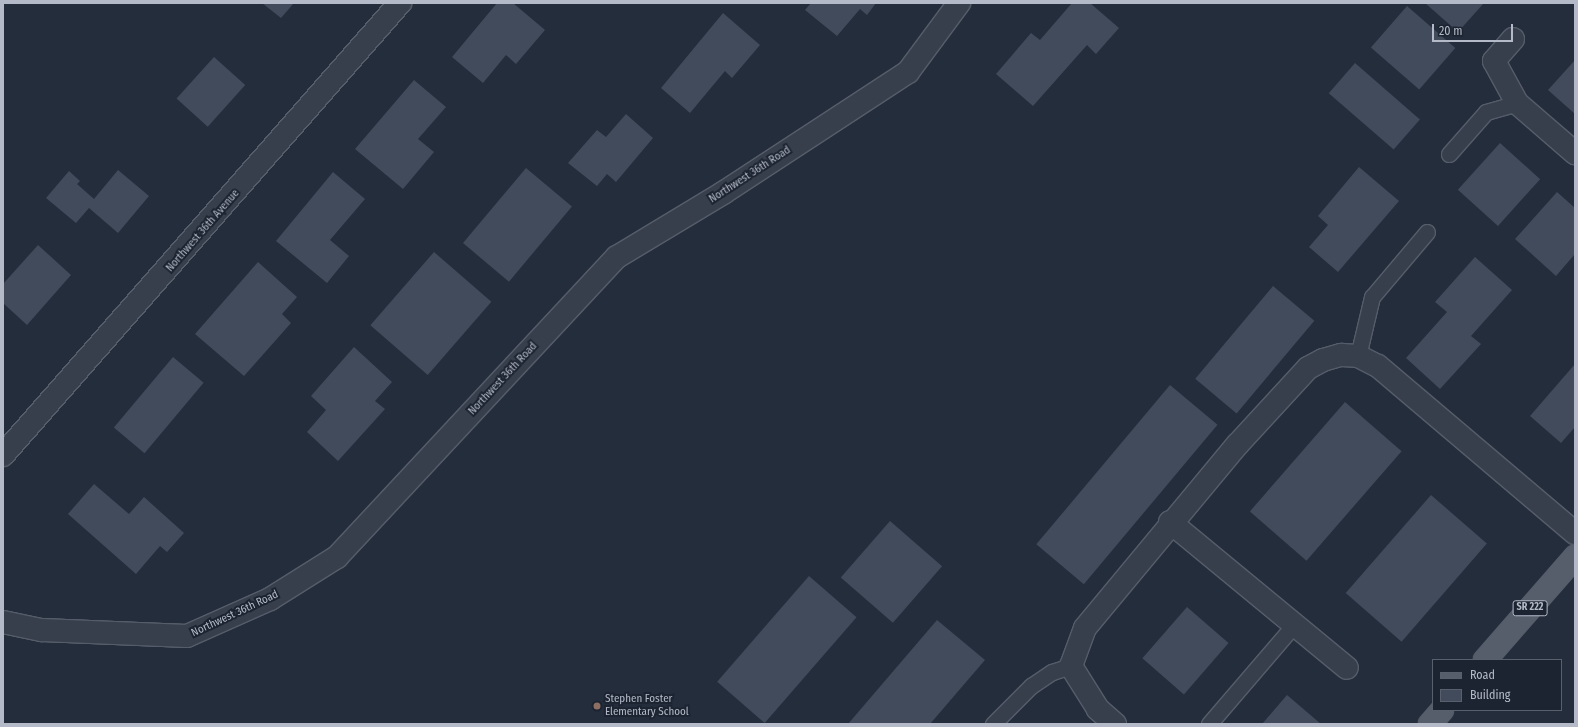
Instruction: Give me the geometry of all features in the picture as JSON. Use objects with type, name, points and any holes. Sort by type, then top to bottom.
[{"type":"main road","name":"SR 222","points":[[1486,659],[1575,556]]},
{"type":"main road","points":[[1430,724],[1441,711]]},
{"type":"street","name":"Northwest 36th Avenue","points":[[3,455],[400,3]]},
{"type":"street","name":"Northwest 36th Road","points":[[3,622],[42,630],[187,636],[270,599],[337,557],[617,257],[723,193],[908,72],[959,3]]},
{"type":"street","points":[[1513,39],[1494,61],[1517,103],[1575,153]]},
{"type":"street","points":[[1105,721],[1071,666],[1085,628],[1170,522],[1308,368],[1335,357],[1358,356],[1378,366],[1415,394],[1575,533]]},
{"type":"street","points":[[1170,522],[1347,668]]},
{"type":"lane","points":[[1449,154],[1486,112],[1517,103]]},
{"type":"lane","points":[[1358,356],[1372,297],[1427,232]]},
{"type":"lane","points":[[1209,724],[1294,625]]},
{"type":"lane","points":[[993,724],[1031,686],[1052,672],[1071,666]]},
{"type":"building","points":[[262,3],[294,3],[281,18]]},
{"type":"building","points":[[497,3],[513,3],[545,30],[516,64],[506,55],[483,83],[452,57]]},
{"type":"building","points":[[811,3],[876,3],[867,15],[860,9],[837,36],[805,10]]},
{"type":"building","points":[[1072,3],[1090,3],[1119,28],[1096,54],[1087,45],[1033,106],[996,74],[1031,33],[1040,40]]},
{"type":"building","points":[[1425,3],[1484,3],[1458,32]]},
{"type":"building","points":[[1407,6],[1455,48],[1419,89],[1371,48]]},
{"type":"building","points":[[723,13],[760,45],[732,78],[725,71],[690,113],[661,88]]},
{"type":"building","points":[[214,57],[245,85],[208,127],[177,99]]},
{"type":"building","points":[[1575,60],[1575,114],[1548,90]]},
{"type":"building","points":[[1355,63],[1420,119],[1394,150],[1329,93]]},
{"type":"building","points":[[414,80],[446,107],[418,139],[434,152],[403,189],[355,149]]},
{"type":"building","points":[[626,114],[653,138],[616,182],[607,174],[597,186],[568,163],[597,130],[606,137]]},
{"type":"building","points":[[1500,143],[1540,179],[1498,226],[1458,190]]},
{"type":"building","points":[[1359,167],[1399,201],[1338,272],[1309,247],[1328,225],[1318,216]]},
{"type":"building","points":[[526,168],[572,207],[509,282],[463,243]]},
{"type":"building","points":[[118,170],[149,196],[118,233],[89,208],[76,223],[46,198],[69,171],[80,181],[77,184],[94,199]]},
{"type":"building","points":[[333,172],[365,199],[330,240],[349,256],[327,283],[276,241]]},
{"type":"building","points":[[1557,192],[1575,208],[1575,254],[1556,276],[1515,239]]},
{"type":"building","points":[[38,245],[71,275],[27,325],[3,303],[3,284]]},
{"type":"building","points":[[434,252],[491,302],[428,375],[370,325]]},
{"type":"building","points":[[1475,257],[1512,290],[1471,336],[1481,344],[1440,389],[1406,358],[1447,312],[1435,302]]},
{"type":"building","points":[[258,262],[297,297],[282,314],[291,323],[244,376],[195,334]]},
{"type":"building","points":[[1273,286],[1314,321],[1237,413],[1195,379]]},
{"type":"building","points":[[354,347],[392,382],[375,401],[385,409],[338,461],[307,432],[326,410],[311,396]]},
{"type":"building","points":[[173,357],[204,383],[145,453],[114,427]]},
{"type":"building","points":[[1575,364],[1575,427],[1561,443],[1530,416]]},
{"type":"building","points":[[1170,385],[1217,425],[1084,584],[1036,544]]},
{"type":"building","points":[[1345,402],[1402,451],[1306,561],[1250,511]]},
{"type":"building","points":[[94,484],[129,514],[144,497],[184,533],[167,552],[160,546],[136,574],[68,514]]},
{"type":"building","points":[[1431,495],[1487,544],[1402,642],[1346,593]]},
{"type":"building","points":[[890,521],[942,566],[893,623],[841,578]]},
{"type":"building","points":[[809,576],[857,617],[765,723],[717,682]]},
{"type":"building","points":[[1187,607],[1229,643],[1184,694],[1142,658]]},
{"type":"building","points":[[937,620],[985,660],[930,724],[848,724]]},
{"type":"building","points":[[1287,695],[1321,724],[1262,724]]},
{"type":"place","name":"Stephen Foster Elementary School","points":[[597,706]]}]
